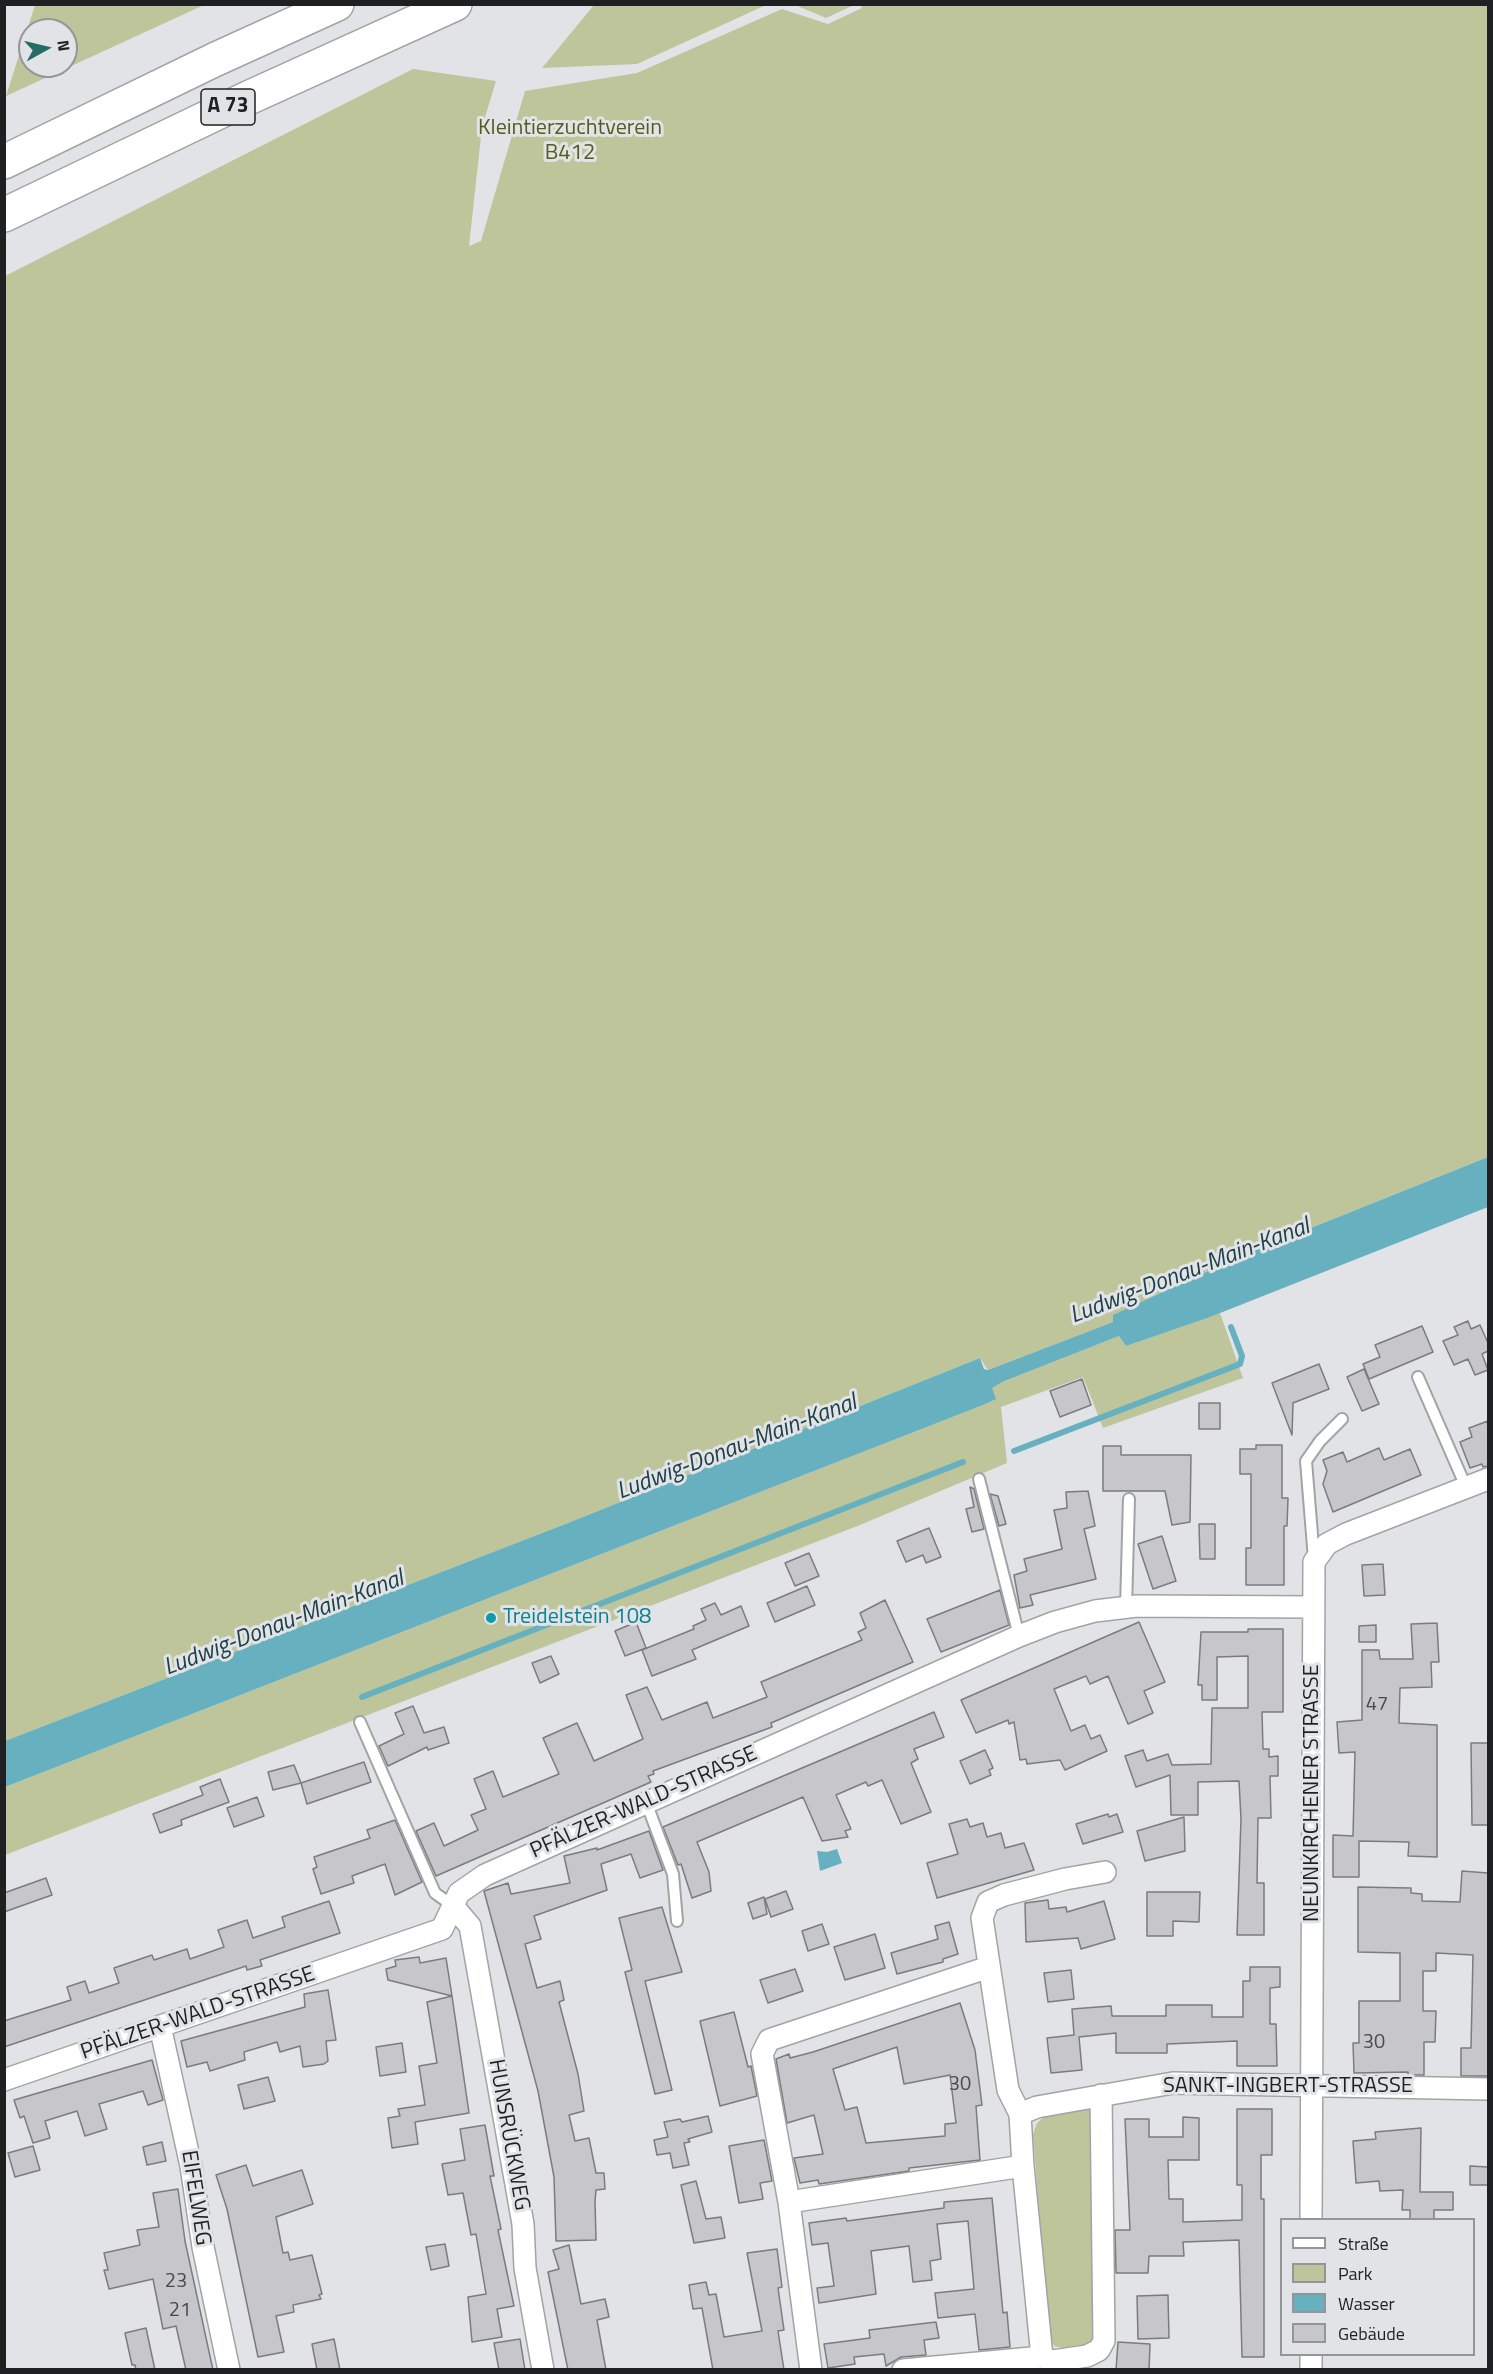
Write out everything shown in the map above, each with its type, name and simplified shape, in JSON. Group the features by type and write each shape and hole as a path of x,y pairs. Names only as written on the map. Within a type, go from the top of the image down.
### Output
{"highway":[{"name":"A 73","path":"4,162 214,60 337,4"},
{"name":"A 73","path":"4,216 246,99 455,4"}],"street":[{"path":"1314,1562 1327,1544 1346,1534 1488,1479"},
{"name":"NEUNKIRCHENER STRASSE","path":"1311,2218 1314,1562"},
{"name":"PFÄLZER-WALD-STRASSE","path":"4,2080 442,1929 459,1893 485,1875 1019,1636 1095,1611 1126,1608 1313,1607"},
{"path":"1042,2357 1020,2114 1008,2090 982,1918 988,1902 1065,1879 1106,1872"},
{"name":"HUNSRÜCKWEG","path":"453,1906 470,1926 523,2224 525,2268 543,2370"},
{"path":"811,2370 789,2202 762,2054 769,2040 989,1967"},
{"name":"EIFELWEG","path":"160,2026 191,2166 203,2247 229,2370"},
{"name":"SANKT-INGBERT-STRASSE","path":"1020,2114 1037,2107 1173,2083 1488,2089"},
{"path":"903,2370 1042,2357 1053,2361 1087,2356 1098,2350 1104,2341 1101,2095"},
{"path":"789,2202 1023,2166"}],"lane":[{"path":"1418,1377 1466,1487"},
{"path":"1314,1562 1306,1461 1320,1441 1342,1419"},
{"path":"979,1479 1019,1636"},
{"path":"1126,1608 1129,1499"},
{"path":"360,1722 435,1893 453,1906"},
{"path":"646,1802 673,1874 677,1921"}],"green space":[{"path":"35,4 204,5 78,63 78,18 31,18"},
{"name":"Kleintierzuchtverein B412","path":"861,4 1488,5 1488,1157 1241,1256 1114,1315 1113,1322 988,1370 980,1358 568,1523 5,1741 5,276 413,69 496,81 482,127 469,246 481,241 525,91 637,73 782,9 828,24 862,8"},
{"path":"594,5 766,5 637,64 542,68"},
{"path":"795,5 854,5 826,18"},
{"path":"18,58 18,78 45,78 6,96"},
{"path":"1220,1313 1243,1378 1103,1428 1083,1377 1001,1407 1007,1463 860,1525 5,1855 5,1787 983,1405 994,1385 1119,1336 1126,1346"},
{"path":"1088,2107 1091,2111 1095,2339 1088,2345 1063,2348 1054,2346 1049,2337 1033,2134 1037,2123 1047,2114"}],"water":[{"path":"1488,1157 1488,1207 1210,1317 1126,1346 1119,1336 1002,1382 992,1388 996,1399 983,1405 5,1787 5,1741 568,1523 980,1358 984,1369 988,1370 1113,1322 1113,1315 1241,1256"},
{"path":"837,1849 842,1863 820,1871 817,1851 827,1852"}],"building":[{"path":"1468,1321 1471,1329 1480,1325 1488,1343 1488,1351 1482,1354 1488,1370 1475,1375 1468,1359 1454,1365 1443,1341 1458,1335 1454,1327"},
{"path":"1422,1326 1433,1352 1369,1379 1363,1364 1380,1357 1375,1345"},
{"path":"1319,1364 1329,1389 1293,1403 1292,1435 1272,1383"},
{"path":"1364,1369 1379,1404 1362,1411 1347,1377"},
{"path":"1082,1379 1091,1405 1060,1417 1050,1391"},
{"path":"1199,1403 1220,1403 1220,1429 1199,1429"},
{"path":"1488,1421 1488,1466 1483,1467 1482,1464 1470,1468 1460,1442 1472,1437 1469,1428"},
{"path":"1256,1445 1282,1445 1282,1498 1288,1498 1287,1526 1284,1526 1284,1585 1246,1585 1246,1548 1251,1548 1251,1474 1240,1474 1240,1449 1256,1449"},
{"path":"1103,1446 1121,1446 1121,1455 1191,1455 1190,1522 1172,1525 1165,1491 1103,1491"},
{"path":"1379,1448 1384,1460 1410,1449 1421,1475 1333,1512 1323,1484 1327,1471 1323,1460 1343,1452 1347,1462"},
{"path":"970,1487 974,1489 984,1529 972,1532 966,1509 974,1507"},
{"path":"1088,1491 1095,1526 1084,1529 1096,1579 1030,1595 1033,1605 1020,1608 1014,1575 1027,1571 1024,1559 1062,1549 1054,1510 1067,1508 1066,1492"},
{"path":"990,1494 998,1496 1006,1524 999,1526"},
{"path":"1199,1524 1215,1524 1215,1559 1200,1559"},
{"path":"929,1528 941,1557 926,1563 923,1555 906,1562 897,1541"},
{"path":"1162,1536 1176,1581 1153,1589 1138,1544"},
{"path":"809,1553 819,1576 795,1586 785,1563"},
{"path":"1383,1564 1385,1595 1364,1596 1362,1565"},
{"path":"807,1586 815,1605 775,1622 767,1603"},
{"path":"1000,1590 1009,1625 941,1652 927,1619"},
{"path":"885,1600 913,1662 771,1723 772,1727 653,1771 654,1774 648,1776 651,1782 436,1876 416,1831 434,1823 444,1846 478,1830 471,1815 486,1809 474,1779 493,1771 503,1797 559,1774 543,1738 577,1723 594,1761 643,1739 626,1695 647,1687 662,1720 707,1702 713,1718 767,1697 761,1682 862,1640 858,1632 866,1628 860,1613"},
{"path":"715,1603 721,1615 741,1606 749,1626 692,1650 696,1659 652,1676 642,1650 694,1629 693,1626 706,1620 701,1609"},
{"path":"636,1622 646,1648 625,1656 615,1631"},
{"path":"1139,1622 1165,1682 1144,1691 1153,1713 1128,1724 1108,1676 1090,1684 1086,1676 1054,1689 1071,1731 1085,1725 1091,1739 1100,1735 1107,1751 1065,1770 1060,1760 1027,1764 1026,1759 1020,1760 1014,1722 1009,1724 1008,1720 976,1733 961,1700"},
{"path":"1437,1623 1439,1662 1431,1662 1432,1687 1400,1688 1399,1723 1437,1725 1437,1857 1408,1856 1409,1842 1359,1841 1359,1877 1333,1877 1333,1835 1353,1836 1355,1752 1339,1753 1337,1722 1362,1720 1362,1650 1379,1650 1380,1659 1413,1659 1411,1624"},
{"path":"1376,1625 1376,1642 1359,1642 1359,1626"},
{"path":"1248,1629 1283,1629 1283,1712 1262,1712 1263,1749 1269,1749 1269,1757 1278,1756 1278,1776 1270,1776 1271,1818 1258,1818 1257,1883 1264,1883 1264,1935 1237,1935 1241,1819 1239,1781 1198,1782 1198,1815 1171,1815 1170,1775 1136,1787 1125,1756 1143,1750 1147,1761 1168,1754 1172,1765 1211,1764 1212,1708 1248,1708 1248,1656 1217,1657 1217,1700 1202,1700 1202,1685 1198,1685 1201,1632 1248,1632"},
{"path":"551,1656 559,1674 540,1683 532,1663"},
{"path":"413,1706 424,1733 444,1727 449,1743 428,1750 427,1747 388,1766 379,1746 404,1734 395,1713"},
{"path":"934,1712 944,1737 914,1749 918,1759 911,1763 931,1812 901,1824 882,1780 868,1786 866,1782 836,1795 851,1829 845,1831 848,1837 822,1841 803,1797 697,1842 709,1872 711,1891 692,1898 681,1864 678,1865 663,1827"},
{"path":"1471,1743 1488,1743 1488,1825 1472,1825"},
{"path":"985,1750 993,1768 989,1770 991,1775 970,1784 960,1761"},
{"path":"364,1762 371,1782 307,1804 301,1783"},
{"path":"294,1765 301,1783 273,1790 268,1772"},
{"path":"220,1779 229,1802 181,1820 182,1825 160,1833 153,1814 203,1795 200,1787"},
{"path":"257,1797 264,1816 234,1827 227,1808"},
{"path":"1108,1814 1109,1817 1117,1814 1123,1832 1083,1844 1076,1824"},
{"path":"1184,1817 1185,1851 1145,1861 1137,1831"},
{"path":"967,1819 970,1827 983,1823 987,1837 1001,1833 1005,1848 1024,1843 1034,1870 937,1898 927,1863 958,1854 949,1824"},
{"path":"395,1820 422,1882 395,1895 385,1864 352,1876 354,1883 321,1894 313,1869 317,1867 314,1857 370,1838 367,1830"},
{"path":"649,1831 663,1870 640,1878 631,1854 601,1864 607,1890 534,1916 541,1939 525,1944 537,1988 560,1981 564,2000 559,2002 578,2074 584,2111 569,2115 575,2141 589,2138 596,2173 604,2173 605,2189 596,2190 596,2240 556,2241 554,2177 538,2091 484,1891 508,1883 511,1894 570,1883 564,1856 597,1848 597,1850"},
{"path":"1462,1871 1488,1873 1488,2076 1461,2076 1461,2048 1471,2048 1473,1955 1436,1953 1436,1971 1423,1971 1423,2011 1436,2011 1435,2042 1424,2042 1424,2075 1408,2075 1408,2072 1354,2073 1353,2043 1359,2043 1359,2001 1400,2001 1400,1953 1358,1952 1358,1887 1411,1888 1411,1893 1422,1894 1422,1901 1460,1902"},
{"path":"46,1878 52,1895 4,1912 4,1893"},
{"path":"786,1891 793,1909 771,1917 765,1899"},
{"path":"1147,1892 1200,1892 1199,1922 1173,1921 1173,1936 1147,1936"},
{"path":"764,1897 767,1914 753,1919 748,1903"},
{"path":"1048,1900 1049,1909 1066,1907 1067,1912 1104,1901 1115,1939 1081,1949 1078,1938 1026,1942 1025,1903"},
{"path":"329,1901 340,1933 260,1960 262,1966 247,1970 246,1966 4,2047 4,2021 71,2000 67,1987 85,1981 89,1993 119,1983 114,1968 152,1955 154,1960 187,1949 190,1959 224,1947 218,1930 247,1920 253,1938 285,1927 282,1917"},
{"path":"662,1907 682,1972 645,1981 672,2090 655,2094 625,1972 632,1970 619,1918"},
{"path":"949,1922 958,1954 943,1959 943,1962 897,1974 891,1953 938,1939 935,1926"},
{"path":"822,1924 829,1944 808,1951 802,1931"},
{"path":"875,1934 885,1968 845,1980 834,1947"},
{"path":"419,1957 420,1963 446,1958 452,1996 388,1980 386,1969 396,1966 395,1960"},
{"path":"1250,1967 1280,1967 1280,1987 1270,1988 1270,2024 1276,2024 1277,2066 1237,2066 1237,2041 1167,2044 1167,2053 1116,2053 1116,2033 1079,2037 1082,2070 1051,2073 1047,2038 1074,2035 1072,2009 1111,2006 1112,2016 1166,2016 1166,2005 1212,2005 1212,2017 1243,2017 1243,1981 1250,1981"},
{"path":"795,1969 803,1991 768,2003 760,1980"},
{"path":"1071,1970 1074,1999 1048,2002 1044,1973"},
{"path":"328,1990 336,2040 326,2041 328,2061 324,2064 303,2067 300,2046 280,2052 277,2042 244,2052 245,2060 210,2071 207,2062 187,2067 181,2041 305,2007 304,1994"},
{"path":"452,1996 469,2113 415,2122 418,2144 392,2148 388,2118 400,2116 398,2109 425,2105 419,2066 437,2063 427,2002"},
{"path":"960,2003 975,2050 982,2105 976,2106 980,2160 909,2168 909,2171 819,2184 818,2180 800,2183 794,2158 823,2154 814,2115 787,2123 776,2059 789,2054 790,2058","holes":["897,2047 904,2084 950,2075 956,2123 945,2124 945,2136 866,2143 857,2107 845,2110 833,2069"]},
{"path":"734,2012 748,2067 751,2066 757,2096 720,2106 700,2021"},
{"path":"402,2043 406,2072 380,2076 376,2047"},
{"path":"152,2060 163,2100 148,2105 143,2091 99,2104 107,2129 85,2136 77,2111 45,2121 50,2138 33,2143 24,2116 20,2118 14,2100"},
{"path":"268,2077 275,2101 244,2109 238,2085"},
{"path":"1237,2109 1272,2109 1272,2155 1261,2155 1261,2199 1264,2199 1264,2357 1242,2357 1239,2240 1183,2242 1184,2256 1149,2256 1148,2273 1116,2273 1115,2230 1130,2230 1125,2119 1149,2119 1149,2137 1183,2137 1183,2117 1199,2118 1199,2160 1168,2160 1169,2199 1183,2199 1183,2222 1242,2220 1242,2185 1237,2185"},
{"path":"708,2116 712,2132 688,2139 690,2142 684,2143 689,2165 673,2168 670,2153 657,2155 654,2140 668,2137 664,2122 680,2119 682,2122"},
{"path":"485,2125 494,2176 490,2176 501,2229 498,2230 514,2306 497,2309 502,2337 472,2342 468,2297 486,2294 476,2234 471,2235 463,2193 448,2195 442,2164 465,2160 460,2129"},
{"path":"1421,2128 1420,2192 1453,2192 1453,2210 1434,2210 1434,2218 1410,2218 1410,2210 1402,2210 1403,2190 1380,2191 1379,2181 1356,2183 1353,2141 1376,2139 1375,2132"},
{"path":"764,2140 772,2181 760,2183 763,2199 739,2203 729,2146"},
{"path":"162,2142 166,2161 147,2165 143,2147"},
{"path":"33,2146 40,2170 15,2177 8,2153"},
{"path":"246,2165 253,2186 302,2170 313,2204 276,2217 283,2253 288,2252 290,2260 312,2255 322,2294 319,2295 321,2299 293,2305 294,2312 276,2316 284,2352 258,2357 227,2209 216,2175"},
{"path":"1470,2166 1488,2167 1488,2185 1470,2185"},
{"path":"696,2181 706,2219 721,2217 725,2238 694,2243 681,2185"},
{"path":"178,2189 185,2241 213,2370 186,2370 176,2326 163,2329 153,2279 109,2289 104,2270 108,2270 104,2253 140,2245 137,2230 159,2227 153,2193"},
{"path":"992,2198 1003,2313 1007,2312 1010,2347 979,2350 975,2314 938,2318 935,2293 974,2289 968,2221 937,2224 941,2259 930,2261 932,2280 913,2282 909,2246 871,2251 876,2294 819,2303 817,2288 834,2286 828,2243 812,2245 809,2223 846,2218 847,2221 944,2208 944,2202"},
{"path":"445,2244 449,2266 431,2270 426,2247"},
{"path":"569,2245 581,2304 605,2299 609,2317 597,2320 606,2370 568,2370 548,2272 559,2269 553,2250"},
{"path":"777,2249 782,2287 778,2288 784,2330 778,2331 784,2370 713,2370 702,2308 693,2309 689,2285 706,2282 709,2295 716,2294 724,2337 762,2331 747,2253"},
{"path":"1168,2295 1169,2338 1138,2339 1137,2296"},
{"path":"936,2322 939,2338 924,2340 926,2355 901,2357 886,2366 884,2354 854,2357 855,2364 828,2368 824,2344 870,2338 869,2330"},
{"path":"146,2328 155,2370 136,2370 135,2365 132,2365 125,2333"},
{"path":"334,2339 340,2370 317,2370 312,2344"},
{"path":"520,2339 525,2370 499,2370 494,2343"},
{"path":"1118,2342 1150,2344 1149,2370 1116,2370"}],"waterway":[{"path":"1014,1451 1240,1364 1242,1356 1231,1327"},
{"path":"362,1697 963,1462"}],"place":[{"name":"Treidelstein 108","path":"491,1618"}],"water label":[{"name":"Ludwig-Donau-Main-Kanal","path":"1190,1272"},
{"name":"Ludwig-Donau-Main-Kanal","path":"737,1448"},
{"name":"Ludwig-Donau-Main-Kanal","path":"284,1624"}]}
